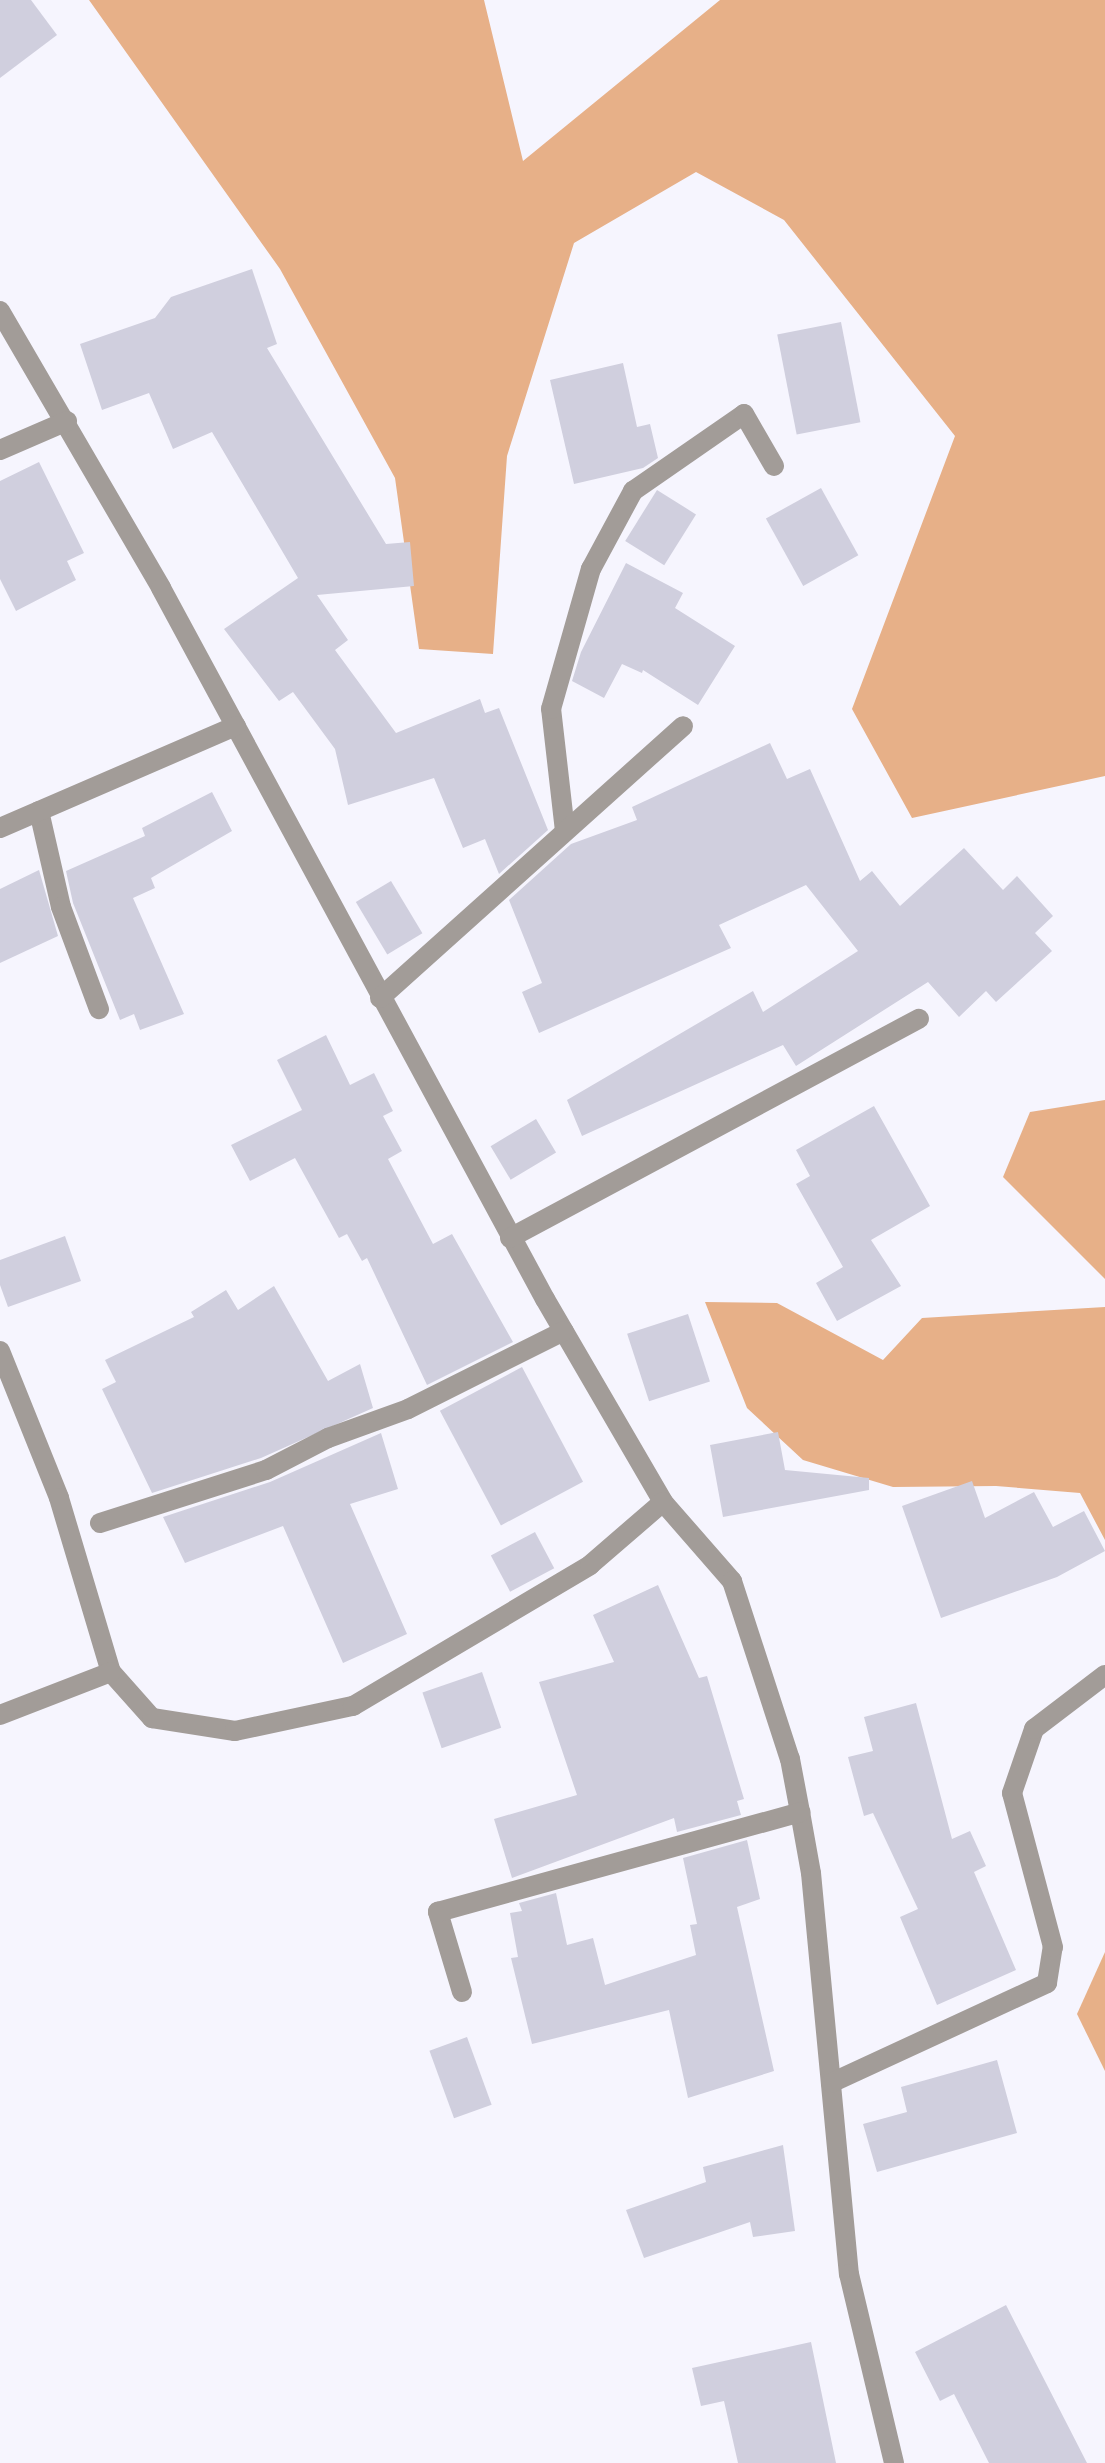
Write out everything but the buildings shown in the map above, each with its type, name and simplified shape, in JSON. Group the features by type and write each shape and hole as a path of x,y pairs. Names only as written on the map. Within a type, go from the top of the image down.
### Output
{"street":[{"path":"0,311 67,421 236,726 510,1238 663,1502 732,1581 790,1759 800,1812 849,2274 894,2463"},
{"path":"565,831 551,709 591,569 633,491 744,414 774,466"},
{"path":"0,450 67,421"},
{"path":"0,828 236,726"},
{"path":"380,998 683,726"},
{"path":"39,811 61,907 99,1009"},
{"path":"510,1238 919,1019"},
{"path":"100,1523 266,1470 328,1438 408,1409 564,1331"},
{"path":"0,1351 59,1498 111,1672 152,1718 235,1731 353,1706 590,1565 663,1502"},
{"path":"0,1715 111,1672"},
{"path":"831,2083 1047,1983 1053,1947 1012,1793 1034,1729 1105,1675"},
{"path":"462,1992 438,1912 800,1812"}],"shaded area":[{"path":"89,0 484,0 523,161 720,0 1105,0 1105,776 912,818 852,709 955,436 784,220 696,172 574,243 507,456 493,654 419,649 395,478 280,269"},
{"path":"1105,1100 1105,1279 1003,1177 1030,1112"},
{"path":"705,1302 777,1303 883,1360 922,1318 1105,1307 1105,1540 1080,1493 996,1486 893,1487 803,1460 747,1408"},
{"path":"1105,1952 1105,2071 1077,2014"}]}
